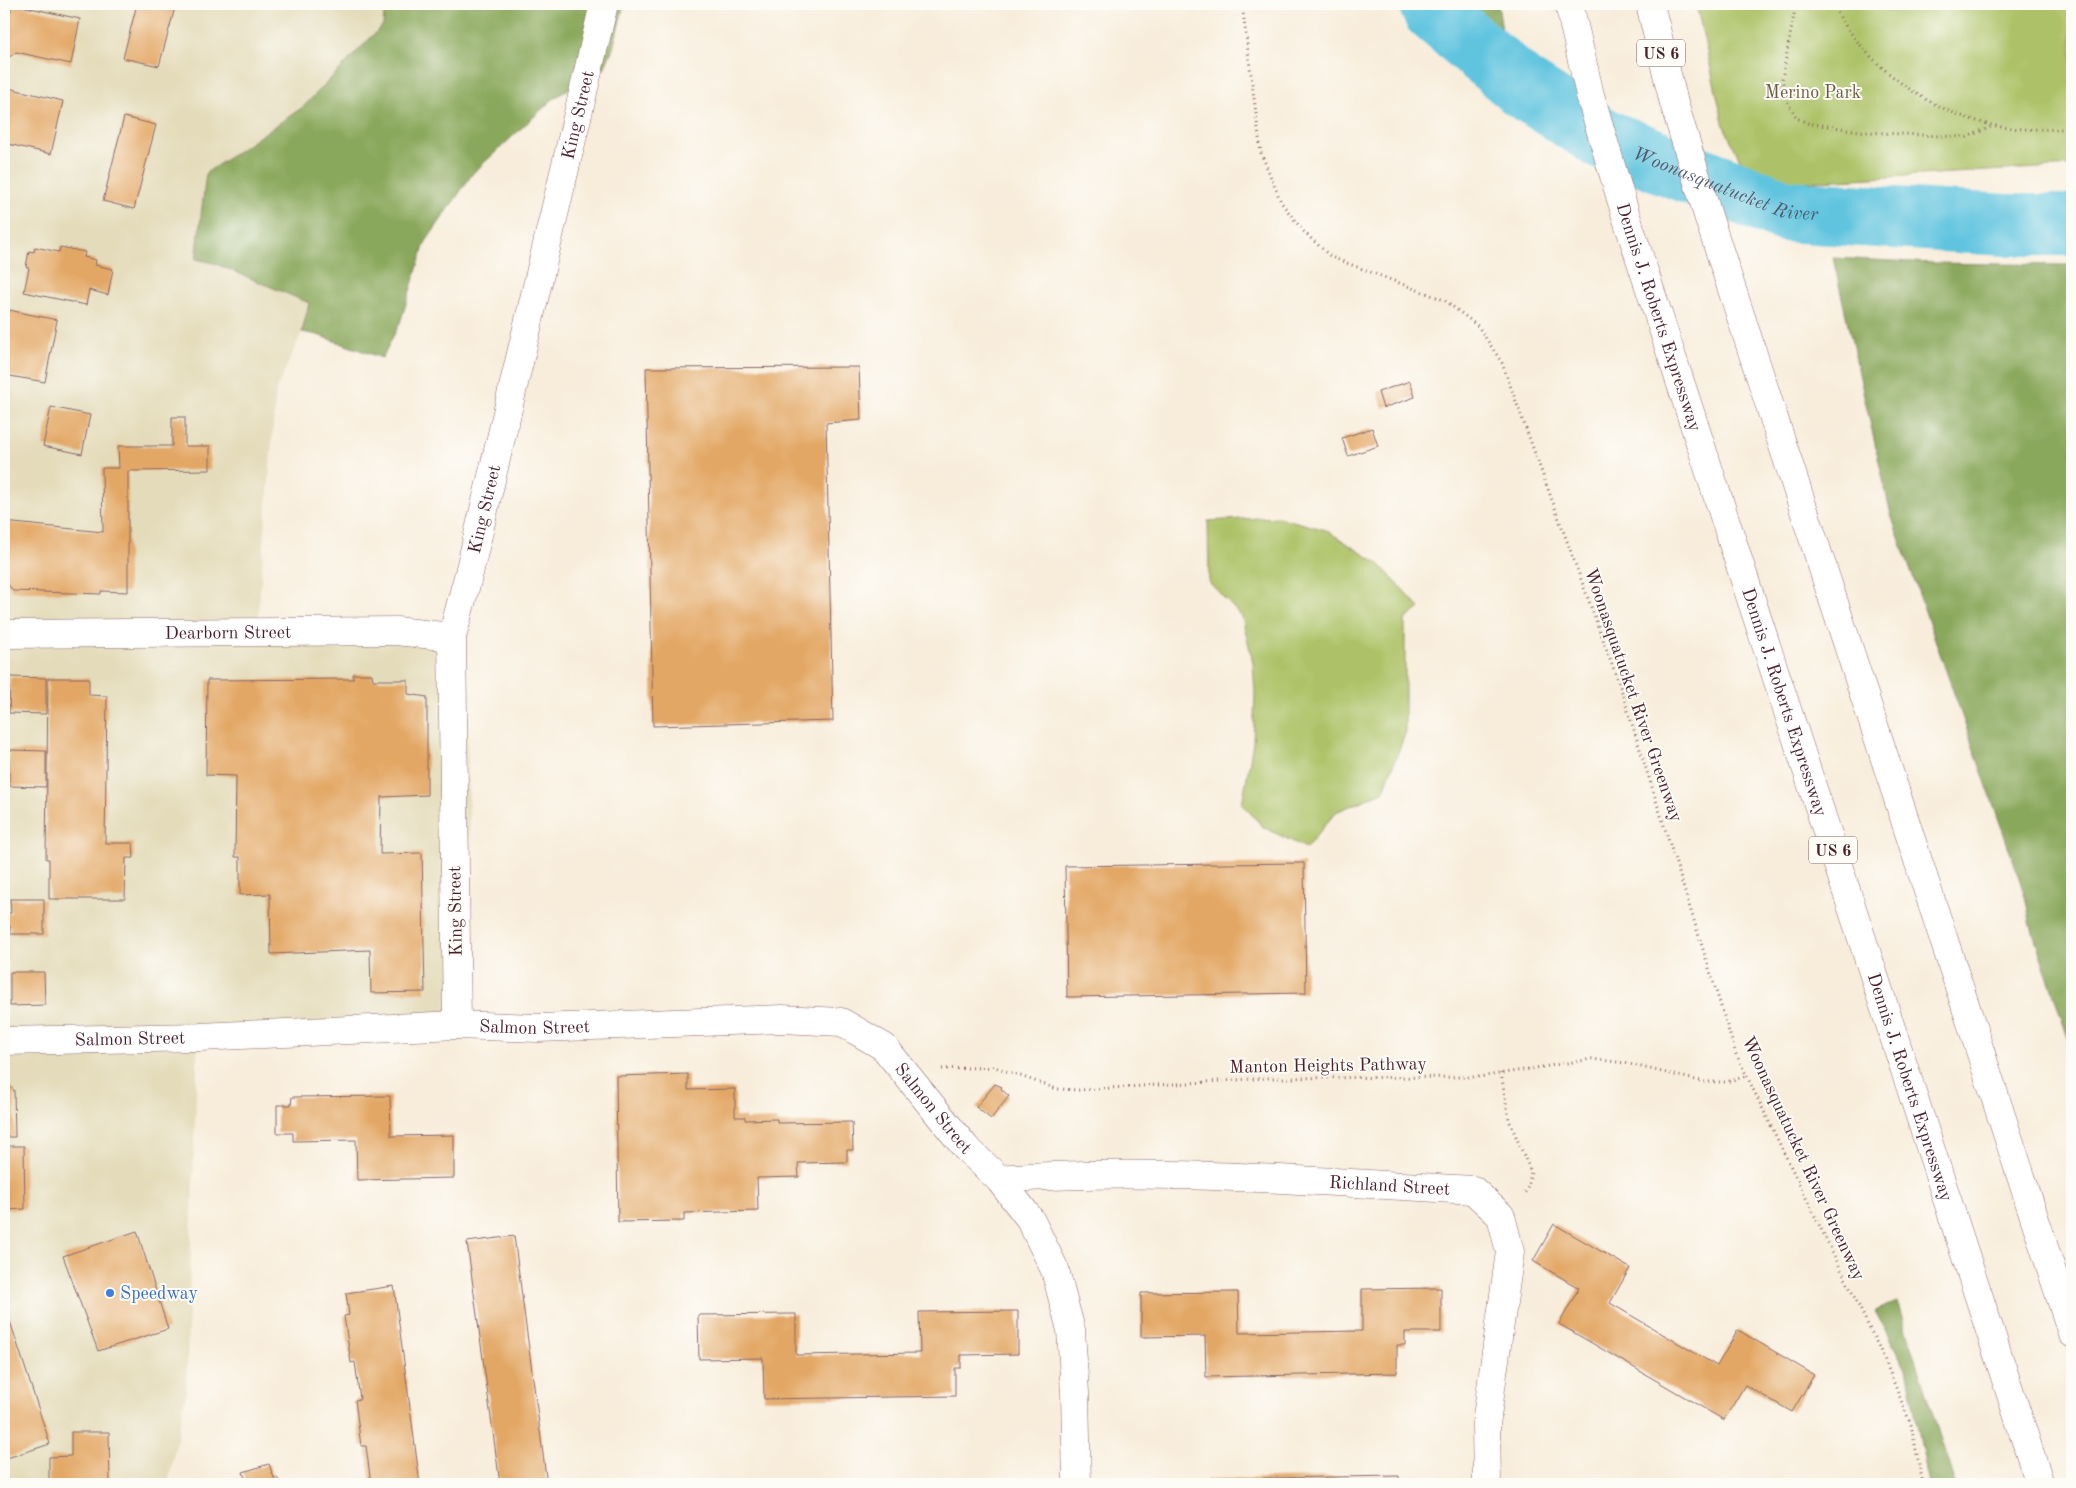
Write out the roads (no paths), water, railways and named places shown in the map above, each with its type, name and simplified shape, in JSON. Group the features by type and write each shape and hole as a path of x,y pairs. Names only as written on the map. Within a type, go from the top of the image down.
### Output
{"main road":[{"name":"King Street","path":"457,1025 452,637 474,554 604,4"},
{"name":"Dennis J. Roberts Expressway","path":"1569,4 1583,69 1626,216 2040,1484"},
{"name":"US 6","path":"1650,4 1674,103 1720,252 2072,1333"},
{"name":"Dearborn Street","path":"4,634 396,631 452,637"},
{"name":"Salmon Street","path":"4,1041 200,1037 457,1025 538,1028 782,1019 841,1022 884,1047 966,1148 999,1179 1030,1219 1055,1270 1071,1330 1075,1393 1076,1484"},
{"name":"Richland Street","path":"999,1179 1064,1174 1208,1177 1473,1190 1501,1216 1510,1252 1486,1424 1487,1484"}],"waterway":[{"name":"Woonasquatucket River","path":"1430,4 1433,11 1522,87 1605,140 1785,211 2005,225 2072,225"}],"place":[{"name":"Speedway","path":"110,1293"}],"park label":[{"name":"Merino Park","path":"1813,92"}]}
